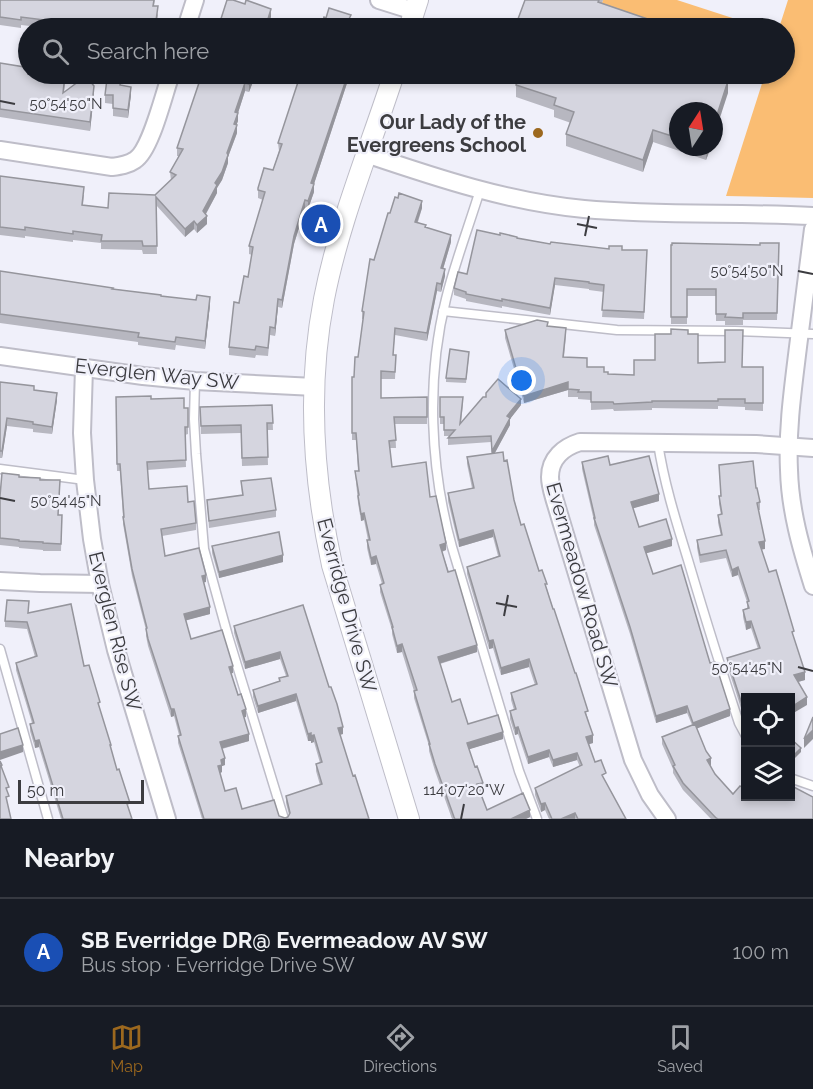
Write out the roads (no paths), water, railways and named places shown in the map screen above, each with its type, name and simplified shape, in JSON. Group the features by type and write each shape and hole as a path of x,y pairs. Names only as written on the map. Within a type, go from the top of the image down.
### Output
{"street":[{"path":"189,18 195,0"},
{"path":"379,0 413,13"},
{"path":"0,150 112,166 128,164 137,159 147,146 168,84"},
{"name":"Everridge Drive SW","path":"390,84 334,255 324,299 318,344 314,424 325,535 409,819"},
{"path":"366,154 480,190 547,204 599,210 813,216"},
{"path":"812,579 800,542 792,505 788,445 791,403 806,334 813,229"},
{"name":"Everglen Way SW","path":"0,356 195,381 315,387"},
{"name":"Everglen Rise SW","path":"84,368 82,433 92,539 100,584 116,650 168,819"},
{"name":"Evermeadow Road SW","path":"667,819 650,795 633,760 561,524 550,477 555,458 571,445 580,442 788,445 813,448"},
{"path":"0,581 100,584"}],"lane":[{"path":"480,190 445,301 435,369 433,410 435,449 443,516 519,771 537,819"},
{"path":"444,312 617,330 806,334"},
{"path":"195,381 194,419 204,549 284,819"},
{"path":"658,443 669,497 705,620 741,727"},
{"path":"0,469 86,480"},
{"path":"0,650 48,819"},
{"path":"0,690 11,690"},
{"path":"795,780 813,786"}],"place":[{"name":"Our Lady of the Evergreens School","path":"538,133"},
{"name":"SB Everridge DR@ Evermeadow AV SW","path":"321,224"}]}
